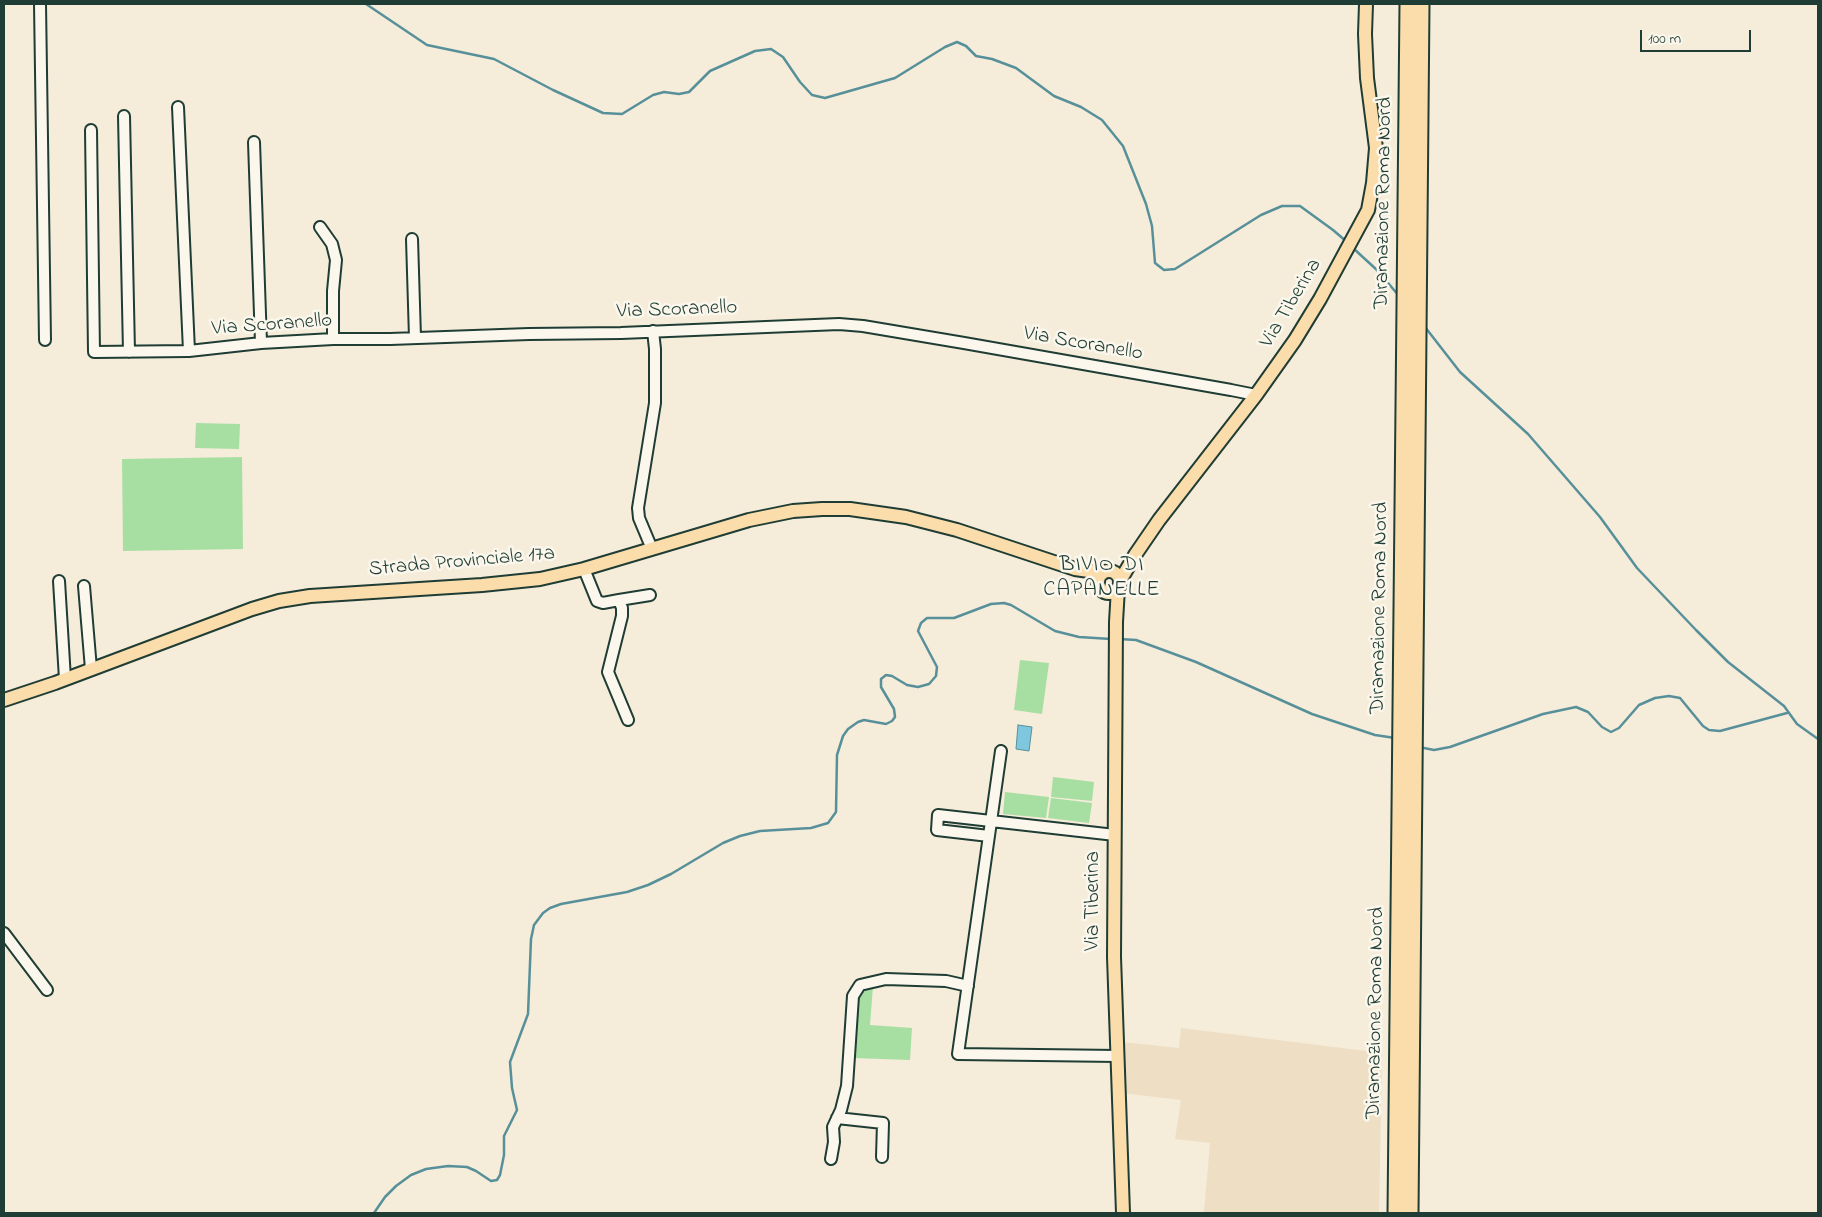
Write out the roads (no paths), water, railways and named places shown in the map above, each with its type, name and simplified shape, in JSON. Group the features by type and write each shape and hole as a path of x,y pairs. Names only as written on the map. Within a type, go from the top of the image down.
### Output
{"highway":[{"name":"Diramazione Roma Nord","path":"1408,4 1405,322 1410,1213"},
{"name":"Diramazione Roma Nord","path":"1408,729 1419,308 1421,4"},
{"name":"Diramazione Roma Nord","path":"1396,1213 1408,753"}],"main road":[{"name":"Via Tiberina","path":"1123,1213 1114,957 1116,620 1119,584 1135,555 1159,520 1278,365 1320,299 1340,255 1354,230 1368,165 1370,130 1365,34 1366,4"},
{"name":"Strada Provinciale 17a","path":"4,700 252,609 288,599 521,581 550,577 584,569 772,514 812,509 850,509 886,513 929,522 1104,580 1117,574 1119,584"},
{"path":"1104,580 1135,555"},
{"path":"1104,580 1113,592 1119,584"},
{"path":"1104,580 1116,620"}],"street":[{"path":"40,4 46,340"},
{"path":"178,107 189,351"},
{"path":"124,116 130,352"},
{"name":"Via Scoranello","path":"91,130 94,352 189,351 261,342 333,339 653,331 826,324 854,325 1256,395"},
{"path":"254,142 261,342"},
{"path":"320,227 332,244 336,260 333,290 333,339"},
{"path":"412,238 415,338"},
{"path":"652,549 639,518 638,508 655,398 653,331"},
{"path":"584,569 597,601 603,603 650,594"},
{"path":"59,581 65,679"},
{"path":"84,586 91,669"},
{"path":"619,600 622,613 608,672 628,720"},
{"path":"1001,751 958,1054 1118,1056"},
{"path":"989,836 937,830 938,814 1115,835"},
{"path":"4,933 47,990"},
{"path":"831,1159 834,1142 833,1127 847,1086 853,996 860,985 886,979 946,982 968,986"},
{"path":"837,1118 883,1123 882,1157"}],"water":[{"path":"1018,725 1032,727 1029,751 1016,749"}],"waterway":[{"path":"366,4 427,45 494,59 553,90 603,113 622,114 653,95 664,92 679,94 689,92 710,71 755,51 771,49 783,57 800,82 812,95 825,98 895,78 945,47 957,42 966,46 976,56 992,59 1016,68 1054,96 1081,107 1102,120 1123,146 1146,204 1152,226 1155,263 1164,270 1175,269 1261,215 1282,206 1300,206 1347,242"},
{"path":"1353,248 1378,271 1399,296"},
{"path":"1425,327 1460,372 1528,434 1600,517 1637,568 1696,630 1728,662 1784,706 1797,724 1818,739"},
{"path":"374,1213 385,1197 396,1186 411,1175 426,1169 448,1166 467,1167 491,1181 497,1180 500,1175 504,1155 504,1136 517,1110 512,1088 510,1062 528,1014 531,939 534,925 543,913 561,904 627,892 648,885 671,874 723,843 740,836 760,831 811,828 828,823 836,812 837,755 843,736 848,729 858,722 864,720 886,724 895,717 894,709 881,687 881,679 886,675 892,676 907,685 918,687 929,684 936,676 937,667 918,631 921,623 927,618 954,618 991,604 1004,603 1011,605 1055,631 1079,637 1111,639"},
{"path":"1119,639 1136,640 1196,662 1312,714 1375,735 1395,738"},
{"path":"1419,747 1434,750 1450,747 1543,714 1576,707 1588,712 1602,727 1611,732 1619,728 1639,705 1655,698 1669,696 1680,698 1703,726 1709,730 1720,731 1787,713"}],"district":[{"name":"BIVIO DI CAPANELLE","path":"1102,578"}]}
